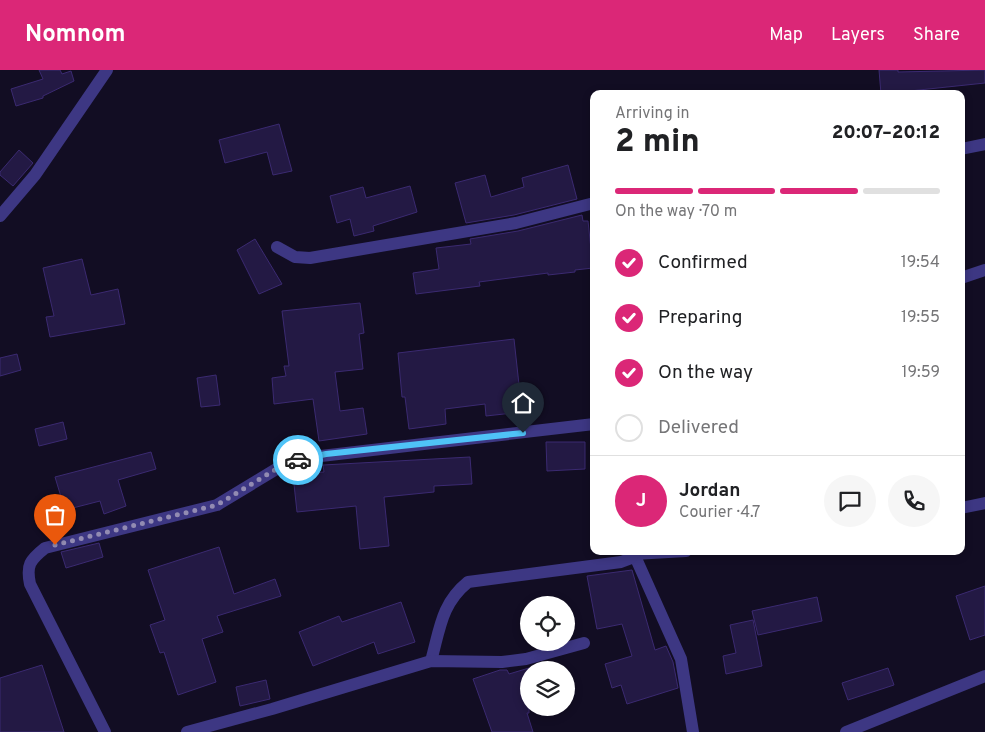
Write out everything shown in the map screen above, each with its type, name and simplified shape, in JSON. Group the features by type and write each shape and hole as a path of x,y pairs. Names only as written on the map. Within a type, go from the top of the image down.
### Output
{"street":[{"path":"0,216 35,175 107,70"},
{"path":"965,148 985,144"},
{"path":"277,247 295,257 310,258 480,230 590,204"},
{"path":"965,277 985,270"},
{"path":"105,732 30,584 27,570 33,558 45,548 217,505 283,465 304,458 590,424"},
{"path":"965,507 985,503"},
{"path":"431,661 447,605 455,593 468,582 487,578 576,570 612,564 629,559 633,555"},
{"path":"636,555 681,659 693,732"},
{"path":"187,732 281,707 431,661 502,662 526,659 584,643"},
{"path":"846,732 985,676"}],"building":[{"path":"39,70 60,70 62,74 71,71 74,81 43,96 43,98 16,106 11,89 43,79"},
{"path":"879,70 898,70 898,72 985,70 985,83 919,90 881,90"},
{"path":"279,124 292,171 273,175 267,152 225,163 219,140"},
{"path":"19,150 33,163 13,186 0,175 0,172"},
{"path":"568,165 577,199 514,215 466,223 455,183 485,175 491,197 524,187 522,178"},
{"path":"410,186 417,212 373,226 374,231 354,236 350,219 337,223 330,196 363,187 366,198"},
{"path":"582,215 583,221 588,221 590,268 575,270 575,272 548,275 548,273 479,282 480,286 416,294 413,273 439,269 436,248 471,244 470,239 518,231"},
{"path":"255,239 282,284 259,294 237,250"},
{"path":"82,259 91,295 118,289 125,324 50,337 46,317 54,316 43,268"},
{"path":"360,303 364,333 359,334 363,369 335,372 340,411 363,408 367,434 319,441 313,399 274,404 272,378 286,376 284,366 289,366 282,311"},
{"path":"514,339 522,412 486,416 485,404 445,409 446,424 409,429 405,397 402,397 398,353"},
{"path":"17,354 21,370 0,376 0,358"},
{"path":"216,375 220,405 201,407 197,378"},
{"path":"63,422 67,439 39,446 35,429"},
{"path":"546,442 585,442 585,469 547,471"},
{"path":"151,452 156,469 118,480 126,506 104,514 100,501 65,510 55,477"},
{"path":"470,457 472,484 434,486 434,492 384,497 389,546 360,549 356,506 297,512 293,475 324,472 323,465"},
{"path":"99,543 103,557 66,568 61,552"},
{"path":"219,547 234,594 275,579 281,596 217,616 223,632 202,639 216,682 178,695 164,652 160,653 150,625 165,620 148,570"},
{"path":"632,570 655,650 666,646 673,662 678,688 627,704 621,685 612,688 605,664 632,656 622,624 597,629 587,576"},
{"path":"985,586 985,635 970,640 956,596"},
{"path":"817,597 822,621 758,635 752,611"},
{"path":"401,602 415,642 378,654 374,642 313,666 299,632 339,616 342,622"},
{"path":"753,620 762,666 726,674 723,656 736,653 730,625"},
{"path":"42,665 64,732 0,732 0,678"},
{"path":"888,668 894,685 848,700 842,683"},
{"path":"500,670 507,670 509,674 520,671 520,716 528,716 533,732 492,732 473,679"},
{"path":"266,680 270,699 240,706 236,687"}],"way so far":[{"path":"55,545 217,505 283,465 298,460"}],"route":[{"path":"298,460 326,454 523,433"}]}
